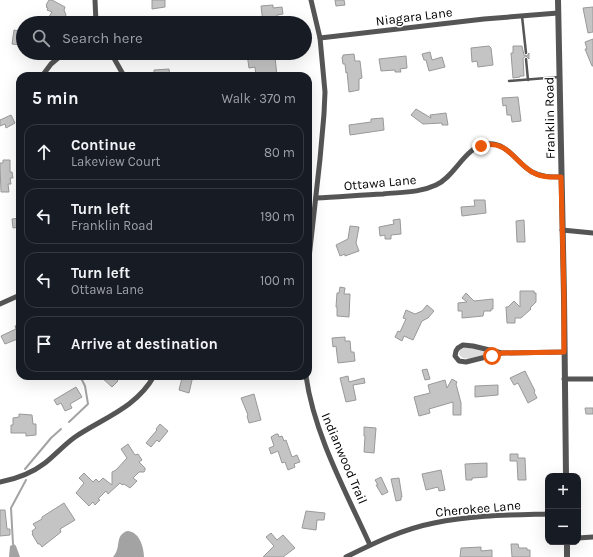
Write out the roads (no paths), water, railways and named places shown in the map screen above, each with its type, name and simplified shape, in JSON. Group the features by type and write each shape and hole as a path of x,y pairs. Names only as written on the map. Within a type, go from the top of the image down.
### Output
{"street":[{"path":"95,0 96,16"},
{"path":"311,0 320,38 324,80 324,114 312,232"},
{"name":"Franklin Road","path":"558,0 566,473"},
{"name":"Niagara Lane","path":"320,38 558,13"},
{"path":"45,72 56,60"},
{"path":"115,60 122,72"},
{"name":"Ottawa Lane","path":"316,198 423,190 444,181 471,152 486,144 502,146 525,168 539,176 561,177"},
{"path":"562,230 593,233"},
{"path":"0,304 16,297"},
{"path":"502,353 468,345 460,346 455,353 457,359 461,362 466,362 502,353 564,352"},
{"path":"564,379 593,379"},
{"path":"0,482 23,476 33,471 46,462 72,439 124,408 142,392 151,380"},
{"name":"Indianwood Trail","path":"307,380 313,409 322,437 370,545"},
{"name":"Cherokee Lane","path":"346,557 370,545 400,533 439,522 489,516 545,514"},
{"path":"581,538 593,537"},
{"path":"567,545 567,557"}],"lane":[{"path":"522,16 526,53"},
{"path":"526,59 528,80"},
{"path":"509,81 560,77"}],"waterway":[{"path":"69,422 88,404 85,386 82,380"},
{"path":"25,469 51,438 61,429"},
{"path":"13,544 11,508 26,480"}]}
